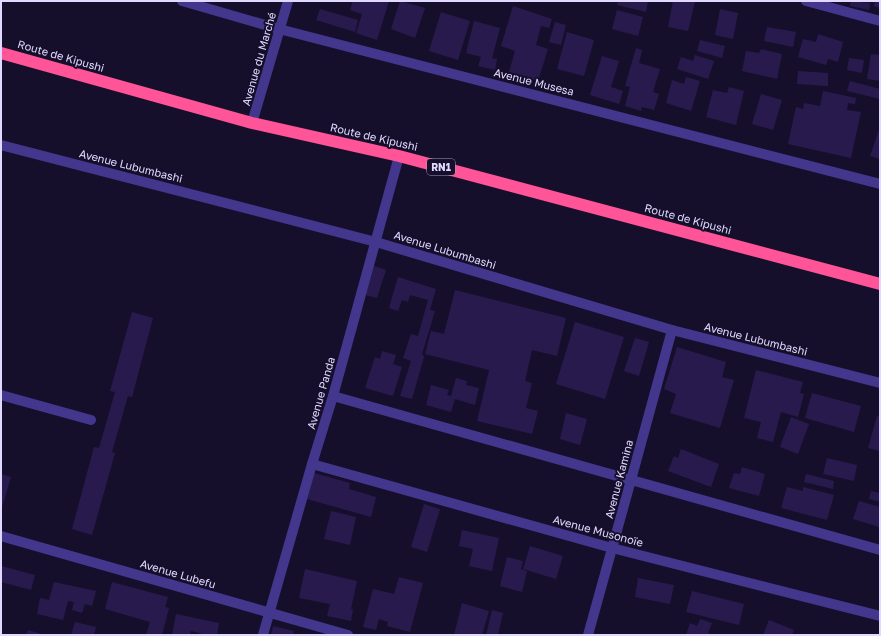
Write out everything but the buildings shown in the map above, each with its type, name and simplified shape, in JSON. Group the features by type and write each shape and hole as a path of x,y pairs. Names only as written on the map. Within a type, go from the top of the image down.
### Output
{"highway":[{"name":"Route de Kipushi","path":"1,53 252,123 399,156 880,284"}],"street":[{"name":"Avenue Musesa","path":"182,1 280,29 880,184"},
{"name":"Avenue du Marché","path":"252,123 288,1"},
{"path":"806,1 819,3 880,21"},
{"name":"Avenue Lubumbashi","path":"1,145 376,242 672,330 880,383"},
{"name":"Avenue Panda","path":"263,635 333,396 399,156"},
{"name":"Avenue Kamina","path":"588,635 632,480 672,330"},
{"path":"1,395 90,420"},
{"path":"333,396 880,550"},
{"name":"Avenue Musonoïe","path":"312,464 612,548 880,616"},
{"name":"Avenue Lubefu","path":"1,536 348,635"}]}
